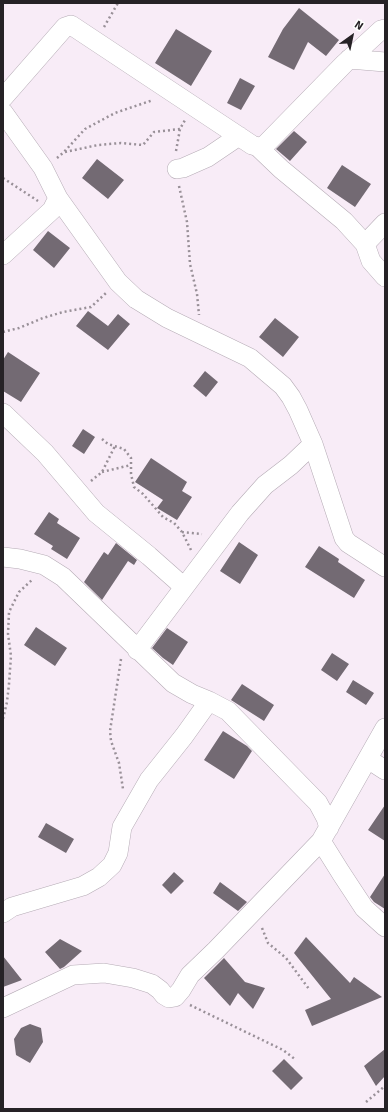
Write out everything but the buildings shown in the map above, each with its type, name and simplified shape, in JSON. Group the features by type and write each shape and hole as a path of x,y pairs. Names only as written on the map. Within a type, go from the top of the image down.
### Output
{"street":[{"path":"3,98 65,27 71,25 252,145 258,147 344,221 365,244 371,261 385,277"},
{"path":"258,147 262,148 349,59 385,28"},
{"path":"349,59 385,62"},
{"path":"3,112 43,168 55,204 118,282 136,299 167,318 201,333 250,358 283,386 291,396 312,444 344,538 348,543 385,567"},
{"path":"177,169 208,158 239,136"},
{"path":"3,255 55,204"},
{"path":"365,244 385,224"},
{"path":"3,413 45,453 96,513 149,556 184,587"},
{"path":"132,644 184,587 240,513 266,485 291,465 312,444"},
{"path":"3,556 45,566 63,577 173,682 192,694 210,701 228,711 318,803 326,818 325,834 341,874 364,908 385,928"},
{"path":"3,913 12,907 83,886 99,877 112,865 118,853 122,827 145,786 210,701"},
{"path":"3,1008 73,975 104,973 133,978 152,984 169,998 175,997 190,975 251,914 325,834 385,728"},
{"path":"368,759 385,770"}],"path":[{"path":"96,41 118,3"},
{"path":"43,168 64,152 85,130 109,116 139,104 174,93"},
{"path":"192,105 180,128 176,154 179,187 186,222 190,264 197,294 201,333"},
{"path":"64,152 98,145 121,143 143,145 154,132 180,128"},
{"path":"3,178 55,204"},
{"path":"3,332 19,328 63,312 91,307 118,282"},
{"path":"102,439 108,444 124,449 131,458 131,474 134,488 143,494 182,532"},
{"path":"76,490 86,485 102,472 115,446"},
{"path":"102,472 131,465"},
{"path":"3,719 9,684 9,612 19,592 45,566"},
{"path":"123,792 119,763 111,741 110,731 121,661 132,644"},
{"path":"251,914 261,925 268,943 286,958 309,989"},
{"path":"175,997 206,1014 283,1050 296,1060"},
{"path":"366,1102 385,1086"}]}
